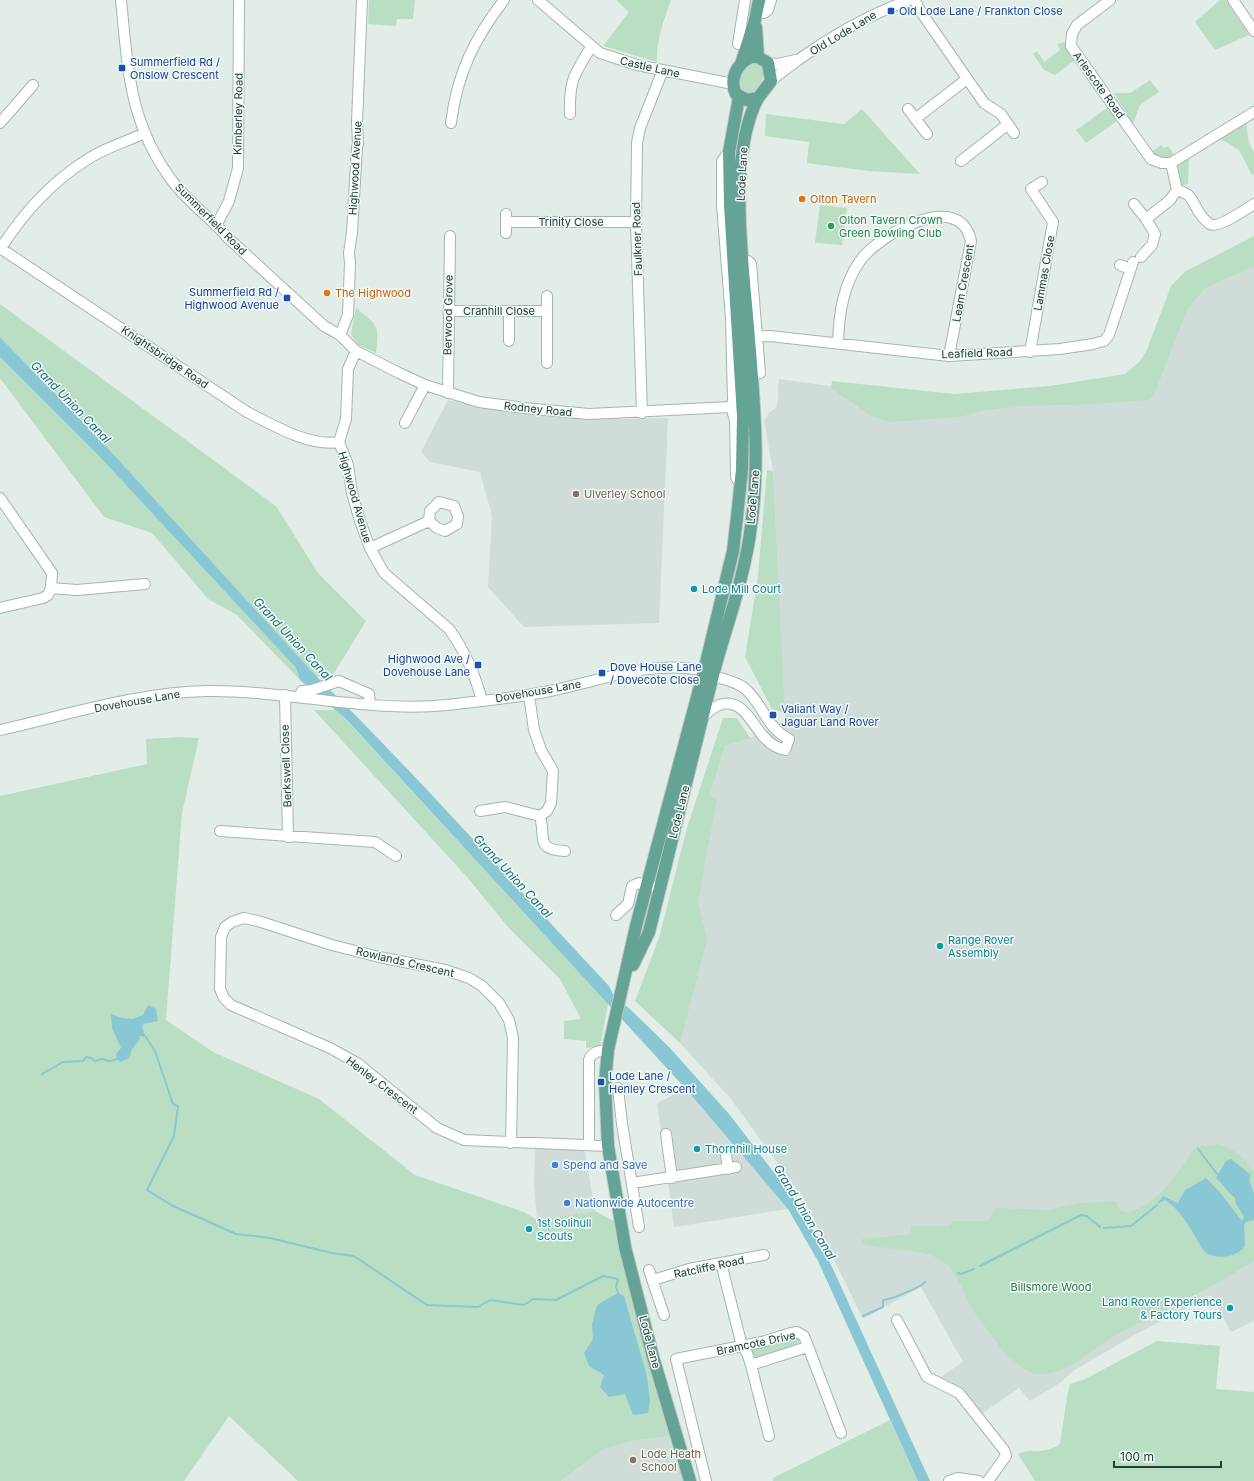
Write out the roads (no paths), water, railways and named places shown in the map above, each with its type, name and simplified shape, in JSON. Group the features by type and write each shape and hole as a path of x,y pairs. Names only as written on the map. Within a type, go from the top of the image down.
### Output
{"main road":[{"path":"756,17 763,60 771,81 758,98 747,100 739,97 733,84 734,76 742,61 756,17 759,0"},
{"path":"742,61 751,57 763,60"},
{"name":"Lode Lane","path":"625,980 650,932 704,716 709,673 733,551 740,484 749,337 730,205 729,152 739,97"},
{"name":"Lode Lane","path":"690,1481 636,1290 617,1200 608,1146 605,1082 608,1050 636,926 709,673 746,557 752,526 756,470 754,401 740,206 741,155 750,114 758,98"}],"street":[{"name":"Summerfield Road","path":"121,0 126,62 134,107 157,160 174,182 206,218 217,224 228,238 324,326 340,335 356,351"},
{"name":"Kimberley Road","path":"217,224 229,201 238,168 239,0"},
{"name":"Highwood Avenue","path":"340,335 348,315 349,253 352,232 356,147 358,144 357,122 362,0"},
{"path":"451,123 456,95 468,57 479,34 504,0"},
{"name":"Castle Lane","path":"538,0 591,47 616,59 733,84"},
{"path":"738,44 745,0"},
{"path":"756,17 768,10 771,0"},
{"name":"Old Lode Lane","path":"771,81 821,44 863,19 909,0"},
{"path":"915,0 984,102 1000,114 1014,133"},
{"name":"Arlescote Road","path":"1110,0 1077,25 1072,34 1072,46 1151,159 1162,163 1171,163"},
{"path":"1234,0 1254,31"},
{"path":"570,114 569,90 572,81 591,47"},
{"name":"Old Lode Lane","path":"763,60 777,64 800,59"},
{"name":"Faulkner Road","path":"642,413 636,222 637,143 640,128 663,70"},
{"path":"915,119 967,79"},
{"path":"0,123 33,86"},
{"path":"908,109 926,134"},
{"path":"1146,219 1170,200 1177,190 1171,163 1254,112"},
{"path":"961,160 981,151 1007,125"},
{"path":"0,248 33,203 69,172 88,158 139,136"},
{"name":"Lode Lane","path":"729,152 722,161 722,205 734,401 731,407 736,420 736,478 740,484"},
{"name":"Lammas Close","path":"1030,352 1053,222 1031,189 1042,182"},
{"path":"1177,190 1189,194 1204,218 1214,226 1232,218 1254,204"},
{"path":"1120,265 1134,262 1152,245 1155,234 1146,219 1134,204"},
{"name":"Leam Crescent","path":"838,342 839,320 843,299 850,276 860,260 878,243 896,230 932,217 946,217 960,222 969,232 971,241 949,356"},
{"name":"Trinity Close","path":"506,223 636,222"},
{"name":"Berwood Grove","path":"448,393 450,236"},
{"name":"Knightsbridge Road","path":"0,248 247,412 282,430 306,438 324,443 339,442"},
{"name":"Leafield Road","path":"749,337 770,336 838,342 949,356 1030,352 1087,345 1104,341 1109,335 1134,262"},
{"path":"547,296 547,311"},
{"name":"Cranhill Close","path":"448,311 547,311 547,362"},
{"path":"509,311 509,341"},
{"path":"749,337 760,373"},
{"name":"Highwood Avenue","path":"356,351 348,369 346,419 339,442 347,460 352,493 360,521 370,548 384,573 450,629 471,665 482,701"},
{"name":"Rodney Road","path":"356,351 425,385 479,402 589,414 642,413 731,407"},
{"path":"405,423 425,385"},
{"path":"0,498 52,573 52,588 48,595 43,598 0,608"},
{"path":"370,548 429,521"},
{"path":"52,588 77,590 145,584"},
{"name":"Dovehouse Lane","path":"0,730 136,699 176,693 207,691 285,695 370,705 417,707 529,695 661,668 688,667 729,680 744,688 768,722 781,735 789,739 785,750 774,746 765,739 742,708 731,704 719,705 704,716"},
{"path":"300,696 302,691 312,690 336,681 369,694 370,705"},
{"name":"Berkswell Close","path":"285,695 288,837"},
{"path":"480,811 491,814 505,807 540,816 547,811 551,803 553,771 541,750 534,730 529,695"},
{"path":"540,816 543,826 543,841 545,846 561,854"},
{"path":"220,830 288,837 375,842 396,856"},
{"path":"616,915 628,904 632,886 639,882 660,888"},
{"name":"Rowlands Crescent","path":"221,937 225,927 232,922 244,918 251,919 345,948 445,970 469,978 482,986 500,1003 508,1020 513,1038 511,1142"},
{"name":"Henley Crescent","path":"221,937 220,989 224,998 231,1005 330,1048 357,1063 437,1128 464,1140 589,1144 608,1146"},
{"path":"589,1144 588,1060 595,1052 608,1050"},
{"path":"618,1088 629,1169 639,1227"},
{"path":"666,1134 672,1178"},
{"path":"632,1183 732,1168 726,1155"},
{"path":"613,1172 629,1169"},
{"path":"617,1200 634,1198"},
{"name":"Ratcliffe Road","path":"651,1275 721,1264 765,1254"},
{"path":"721,1264 742,1346 747,1352 751,1364 770,1435"},
{"name":"Lode Lane","path":"651,1275 664,1316"},
{"path":"897,1320 927,1377 959,1393 1004,1450 1006,1456 988,1481"},
{"name":"Bramcote Drive","path":"676,1359 742,1346 797,1332 804,1336 841,1433"},
{"path":"751,1364 807,1347"},
{"name":"Lode Lane","path":"676,1359 706,1481"},
{"path":"949,1481 968,1478 979,1481"}],"water":[{"path":"0,337 104,444 317,677 355,714 464,830 609,986 614,996 631,1010 669,1047 729,1114 792,1196 821,1243 930,1481 918,1481 818,1261 788,1209 686,1089 345,718 300,680 296,668 98,455 0,357"},
{"path":"148,1005 156,1009 158,1021 143,1024 142,1027 146,1037 139,1036 140,1039 132,1049 129,1058 120,1062 117,1059 116,1054 121,1048 112,1028 111,1014 122,1018 133,1019 143,1015"},
{"path":"1231,1159 1251,1175 1249,1180 1254,1194 1254,1220 1246,1222 1244,1225 1245,1246 1242,1250 1233,1255 1222,1257 1205,1252 1190,1227 1175,1208 1165,1200 1157,1204 1163,1196 1178,1203 1185,1190 1206,1178 1219,1191 1242,1221 1244,1217 1235,1202 1235,1198 1216,1178 1226,1161"},
{"path":"618,1293 624,1296 647,1376 650,1400 648,1413 633,1415 625,1394 609,1397 600,1387 604,1375 589,1366 584,1353 593,1339 592,1324 597,1305"}],"waterway":[{"path":"146,1037 155,1051 173,1104 178,1106 174,1136 147,1190 173,1206 236,1234 270,1238 332,1253 354,1256 427,1305 478,1307 490,1300 524,1305 533,1299 556,1300 603,1276 618,1279 616,1287 618,1293"},
{"path":"42,1074 63,1062 83,1061 86,1057 95,1061 102,1059 110,1061 117,1059"},
{"path":"1198,1149 1217,1174"},
{"path":"1104,1228 1131,1226 1157,1205"},
{"path":"980,1266 1081,1215 1087,1216 1100,1227"},
{"path":"958,1273 961,1274 974,1269"},
{"path":"863,1316 883,1307 883,1300 905,1293 925,1282"}],"place":[{"name":"Old Lode Lane / Frankton Close","path":"891,11"},
{"name":"Summerfield Rd / Onslow Crescent","path":"122,68"},
{"name":"Olton Tavern","path":"802,199"},
{"name":"Olton Tavern Crown Green Bowling Club","path":"831,226"},
{"name":"The Highwood","path":"327,293"},
{"name":"Summerfield Rd / Highwood Avenue","path":"287,298"},
{"name":"Ulverley School","path":"576,494"},
{"name":"Lode Mill Court","path":"694,589"},
{"name":"Highwood Ave / Dovehouse Lane","path":"478,665"},
{"name":"Dove House Lane / Dovecote Close","path":"602,673"},
{"name":"Valiant Way / Jaguar Land Rover","path":"773,715"},
{"name":"Range Rover Assembly","path":"940,946"},
{"name":"Lode Lane / Henley Crescent","path":"601,1082"},
{"name":"Thornhill House","path":"697,1149"},
{"name":"Spend and Save","path":"555,1165"},
{"name":"Nationwide Autocentre","path":"567,1203"},
{"name":"1st Solihull Scouts","path":"529,1229"},
{"name":"Land Rover Experience & Factory Tours","path":"1230,1308"},
{"name":"Lode Heath School","path":"633,1460"}],"water label":[{"name":"Grand Union Canal","path":"71,402"},
{"name":"Grand Union Canal","path":"293,639"},
{"name":"Grand Union Canal","path":"513,876"},
{"name":"Grand Union Canal","path":"805,1212"}],"park label":[{"name":"Billsmore Wood","path":"1051,1287"}]}
